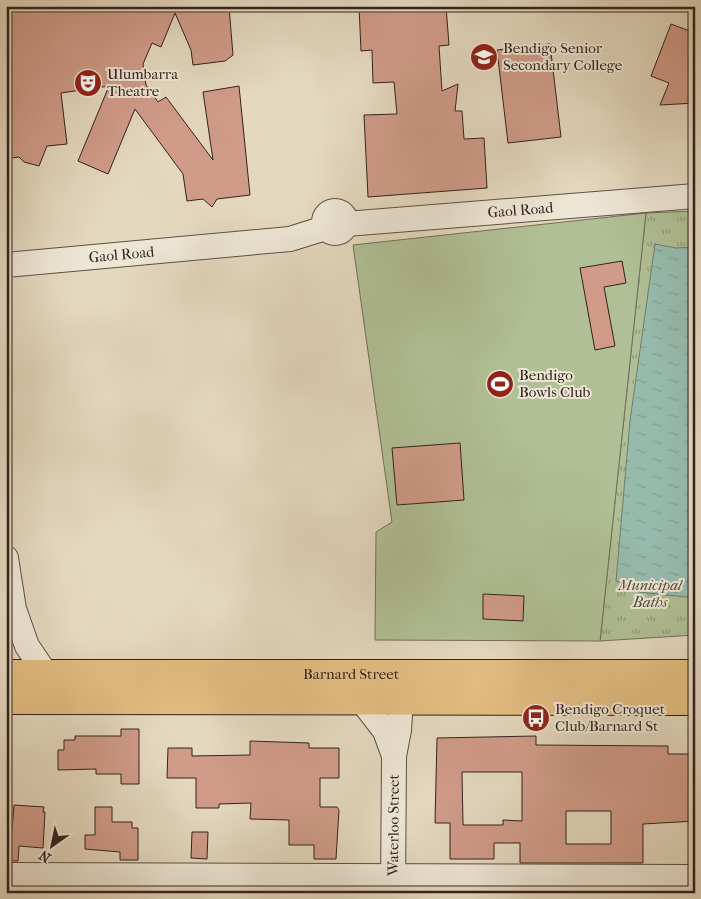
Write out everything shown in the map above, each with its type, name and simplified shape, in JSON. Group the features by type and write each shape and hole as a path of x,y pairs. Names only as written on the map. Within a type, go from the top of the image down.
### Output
{"main road":[{"name":"Barnard Street","path":"11,674 695,674"},
{"path":"11,674 18,681 31,686 96,688 197,700"},
{"path":"219,674 269,684 391,686 401,692 401,700"},
{"path":"641,674 657,688 695,688"},
{"name":"Barnard Street","path":"6,700 695,701"}],"street":[{"name":"Gaol Road","path":"6,265 290,239 336,226 695,196"},
{"path":"6,558 14,609 26,646 46,674"},
{"path":"11,674 14,609"},
{"name":"Waterloo Street","path":"361,700 385,731 394,756"},
{"name":"Waterloo Street","path":"393,885 394,756 399,730 401,700"},
{"path":"6,875 393,885 695,877"}],"green space":[{"name":"Municipal Baths","path":"695,211 695,635 600,641 646,213"},
{"name":"Bendigo Bowls Club","path":"646,213 600,641 375,640 376,532 392,522 353,245"}],"water":[{"name":"Municipal Baths","path":"655,244 676,248 695,247 695,598 639,592 616,581 630,421"}],"building":[{"path":"6,6 229,7 233,55 225,61 193,65 191,50 175,13 161,47 152,43 143,64 146,85 158,102 166,97 213,160 203,92 239,86 250,195 217,199 212,207 203,199 187,201 183,174 135,109 108,174 78,161 109,86 61,93 67,144 47,146 39,166 24,162 19,157 6,159"},
{"path":"359,6 446,6 449,45 439,46 442,91 458,84 455,111 462,111 464,139 484,138 487,188 368,197 364,115 397,114 394,82 373,83 372,50 361,51"},
{"path":"671,24 695,33 695,103 660,105 669,83 651,76"},
{"path":"550,44 561,137 508,143 497,50"},
{"path":"622,261 626,283 604,287 615,346 595,350 580,268"},
{"path":"460,443 464,500 397,505 392,448"},
{"path":"483,594 524,596 523,621 483,619"},
{"path":"121,729 139,729 139,784 121,784 121,774 96,774 96,769 58,770 58,750 64,750 64,740 75,740 75,736 121,736"},
{"path":"536,736 536,745 668,746 668,754 695,754 695,821 643,824 643,863 520,863 520,843 494,843 494,859 450,859 450,823 435,823 437,738","holes":["462,772 522,772 522,821 503,820 503,825 463,825","566,811 611,811 611,844 566,844"]},
{"path":"250,741 309,743 309,748 339,748 339,778 320,778 320,807 337,807 339,810 336,859 314,859 314,845 289,845 289,820 250,819 251,803 219,804 219,808 196,808 196,778 167,778 168,748 192,748 192,756 250,755"},
{"path":"14,805 44,807 43,848 19,846 18,861 6,861 6,831 12,831"},
{"path":"95,807 112,807 112,822 132,822 132,828 138,828 138,860 120,860 120,852 85,849 85,835 95,835"},
{"path":"192,832 208,832 207,859 191,858"}],"place":[{"name":"Bendigo Senior Secondary College","path":"484,57"},
{"name":"Ulumbarra Theatre","path":"88,83"},
{"name":"Bendigo Bowls Club","path":"500,384"},
{"name":"Bendigo Croquet Club/Barnard St","path":"536,718"}]}
